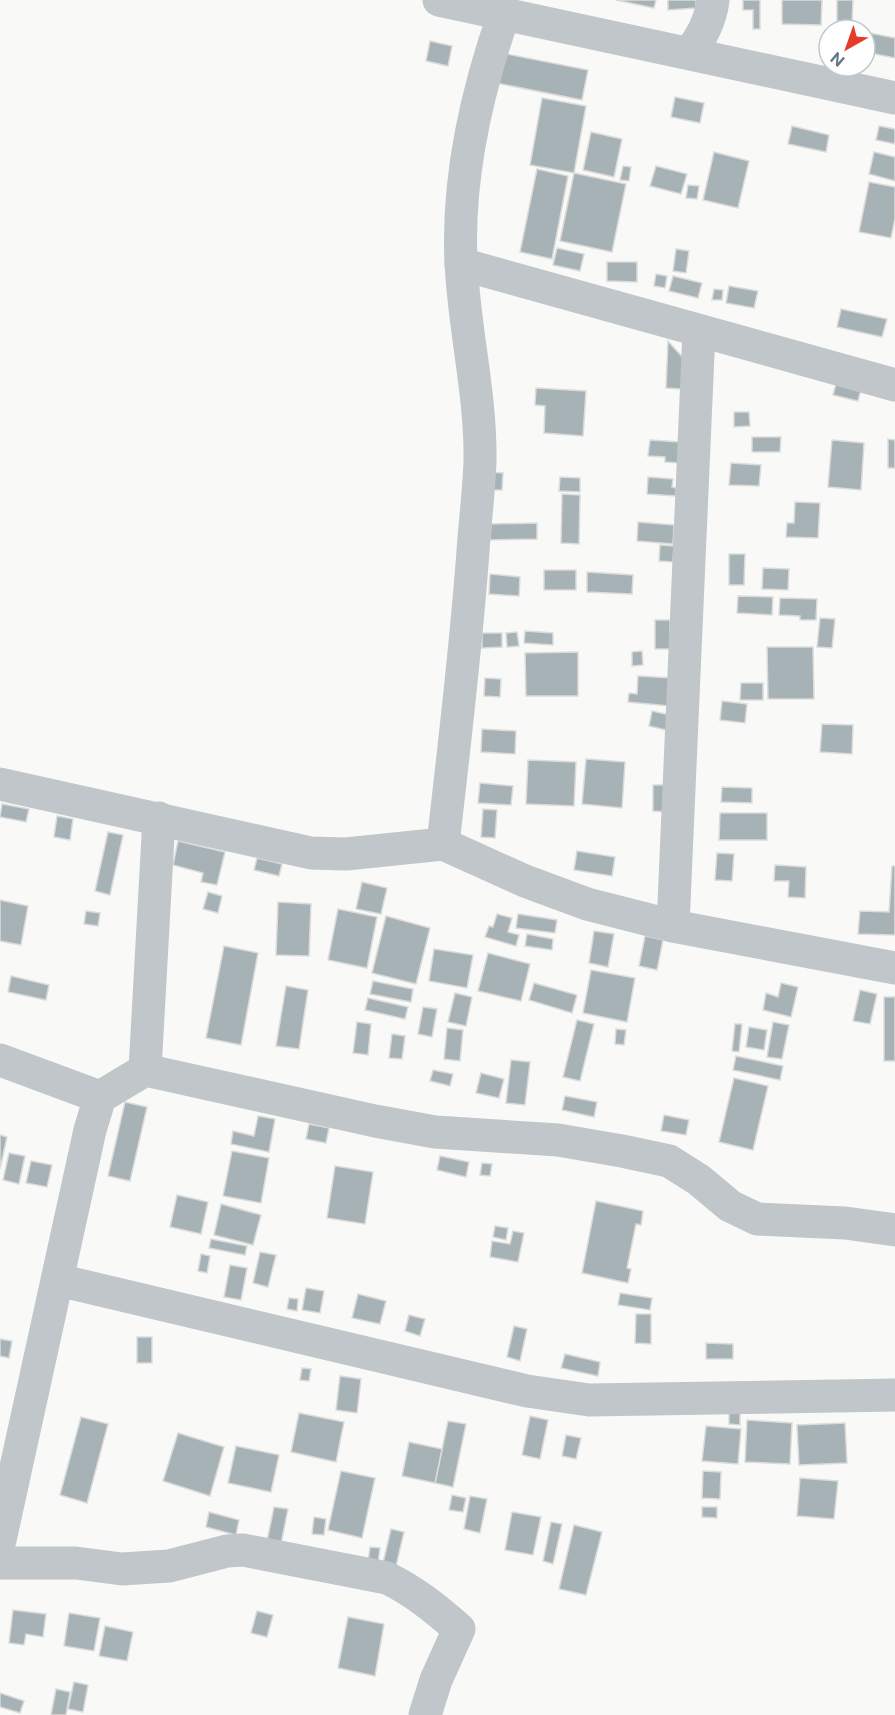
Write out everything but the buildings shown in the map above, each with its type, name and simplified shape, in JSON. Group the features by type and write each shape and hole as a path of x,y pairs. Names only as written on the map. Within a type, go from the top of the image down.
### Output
{"street":[{"path":"688,53 698,43 713,0"},
{"path":"458,2 504,14 895,98"},
{"path":"443,844 466,650 480,462 479,414 461,264 460,211 464,170 490,55 504,14"},
{"path":"461,264 895,385"},
{"path":"674,926 699,331"},
{"path":"0,784 311,853 346,854 443,844 525,881 587,904 674,926 895,968"},
{"path":"145,1070 159,818"},
{"path":"0,1060 100,1097"},
{"path":"0,1540 9,1462 58,1280 90,1130 100,1097 145,1070 435,1132 558,1140 669,1161 699,1180 730,1206 757,1219 845,1223 895,1230"},
{"path":"58,1280 526,1391 568,1397 590,1400 641,1400 895,1395"},
{"path":"0,1563 76,1563 122,1569 169,1566 227,1551 243,1550 387,1578 425,1599 459,1629 436,1680 425,1715"}]}
